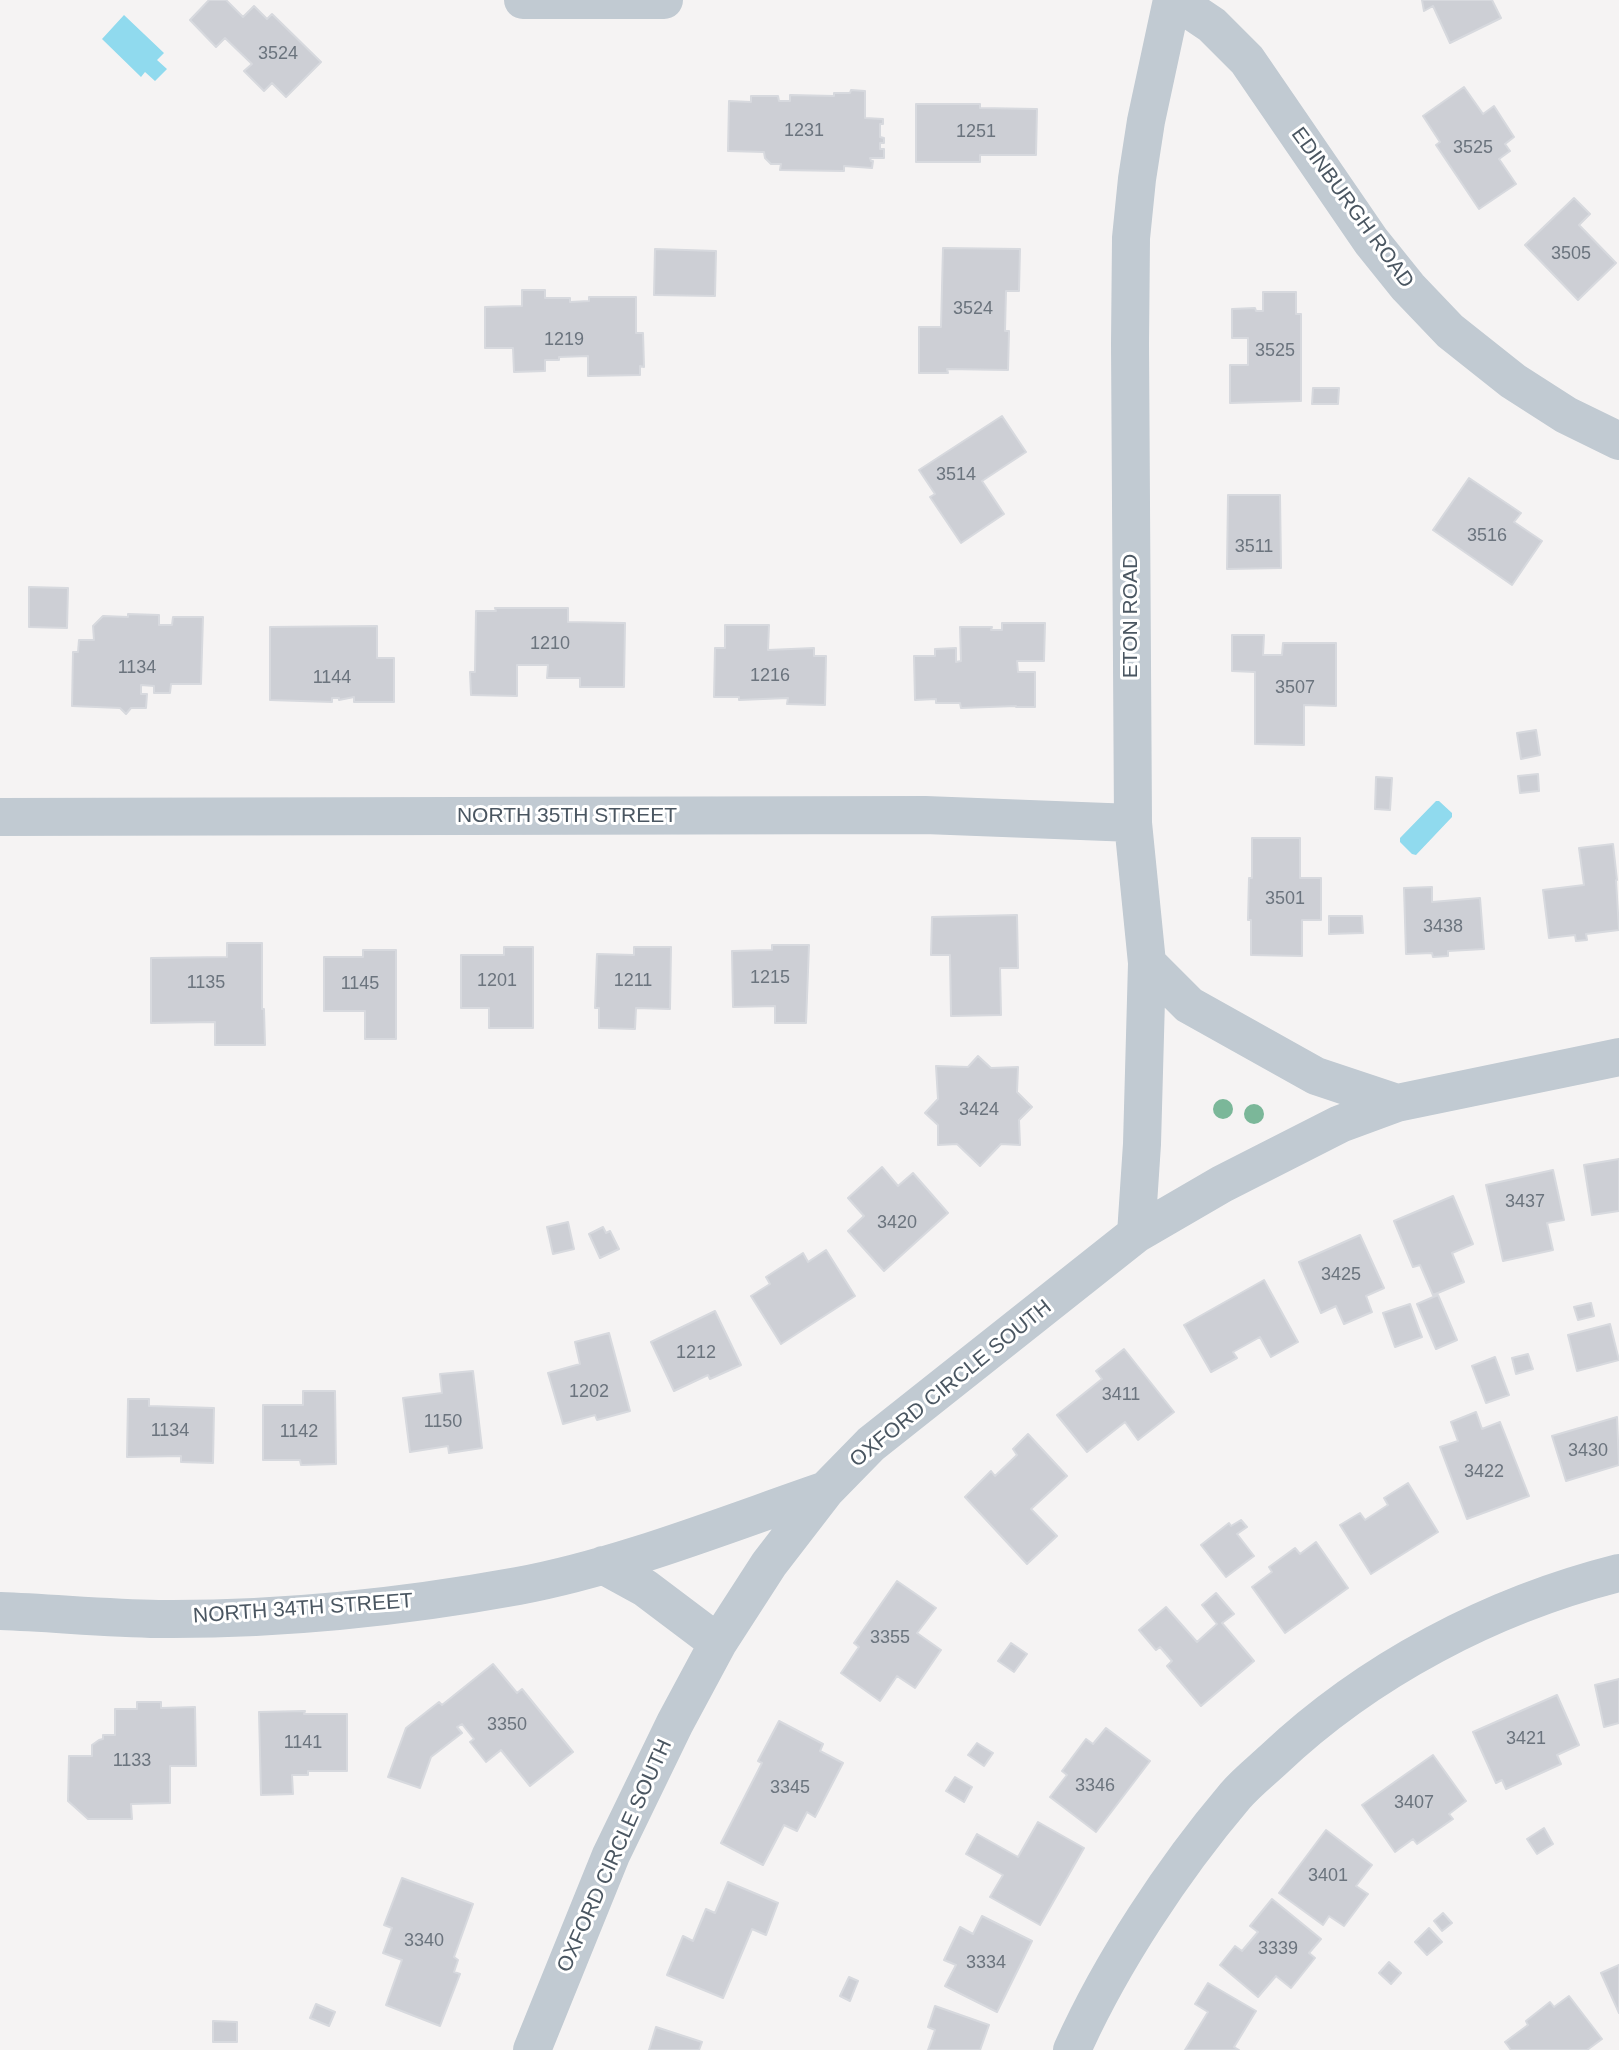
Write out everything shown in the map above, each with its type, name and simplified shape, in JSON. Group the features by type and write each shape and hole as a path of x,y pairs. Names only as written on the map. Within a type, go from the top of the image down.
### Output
{"street":[{"path":"523,0 664,0"},
{"name":"EDINBURGH ROAD","path":"1173,0 1212,25 1247,60 1371,241 1408,288 1450,331 1513,381 1566,415 1619,441"},
{"name":"ETON ROAD","path":"1136,1234 1142,1144 1147,963 1133,823 1131,238 1146,121 1173,0"},
{"name":"NORTH 35TH STREET","path":"0,817 925,815 1133,823"},
{"path":"1147,963 1189,1005 1316,1076 1397,1103"},
{"name":"OXFORD CIRCLE SOUTH","path":"532,2050 611,1855 675,1723 718,1643 769,1564 826,1490 871,1444 1136,1234 1222,1184 1328,1130 1397,1103 1619,1056"},
{"name":"NORTH 34TH STREET","path":"0,1611 158,1619 230,1617 362,1608 519,1586 603,1565 826,1490"},
{"path":"603,1565 645,1588 718,1643"},
{"path":"1072,2050 1116,1965 1159,1896 1236,1795 1294,1740 1361,1689 1433,1645 1509,1609 1619,1573"}],"water":[{"path":"124,15 164,53 157,60 167,69 155,81 145,72 141,77 102,39"},
{"path":"1436,801 1452,813 1452,817 1416,855 1412,854 1400,842 1400,838"}],"building":[{"path":"209,0 226,0 243,17 254,6 267,19 272,14 321,62 286,97 272,83 264,91 244,71 252,64 225,38 216,47 190,20"},
{"path":"1422,0 1492,0 1501,18 1450,43 1433,6 1424,11"},
{"path":"1464,87 1483,114 1494,106 1514,137 1505,144 1510,151 1499,159 1516,184 1479,209 1436,145 1440,142 1423,116"},
{"path":"851,90 865,91 865,118 883,119 883,124 880,124 880,137 884,138 884,143 880,143 880,149 884,149 884,158 870,158 873,161 872,168 844,166 844,171 780,170 781,164 771,164 765,158 764,152 728,151 729,101 751,102 751,96 778,96 779,101 790,101 790,95 834,96 834,93 850,93"},
{"path":"916,104 980,104 980,108 1037,109 1036,155 980,155 980,162 916,162"},
{"path":"1574,198 1590,214 1579,225 1616,263 1578,300 1525,245"},
{"path":"943,248 1020,249 1019,291 1006,291 1008,370 947,369 948,373 919,373 919,327 941,327"},
{"path":"655,249 716,251 715,296 654,295"},
{"path":"522,290 545,290 545,298 570,298 570,302 589,301 589,297 636,297 636,333 643,333 644,367 640,366 640,375 588,376 588,356 545,360 545,371 514,372 513,348 485,348 485,307 522,306"},
{"path":"1263,292 1296,292 1296,314 1301,314 1301,401 1230,403 1230,365 1248,365 1248,338 1232,338 1232,309 1255,308 1256,311 1263,311"},
{"path":"1313,388 1339,388 1338,404 1312,404"},
{"path":"1002,416 1026,452 982,481 1004,514 961,543 930,497 935,494 919,470"},
{"path":"1469,478 1521,513 1514,522 1542,541 1512,585 1433,530"},
{"path":"1228,495 1280,495 1281,568 1227,569"},
{"path":"29,587 68,588 67,628 29,627"},
{"path":"495,608 568,608 568,622 625,623 624,687 580,687 580,678 547,678 548,665 517,665 517,696 471,695 470,672 475,672 476,611 496,611"},
{"path":"128,614 159,615 159,625 172,625 173,617 203,617 201,684 171,684 170,693 154,693 154,686 141,685 141,694 147,694 146,708 131,708 126,714 120,708 72,706 73,652 78,652 79,640 94,640 93,626 103,616 128,617"},
{"path":"1002,623 1045,623 1044,661 1017,661 1018,672 1035,672 1035,707 961,708 960,703 936,703 936,699 915,700 914,656 935,656 935,649 956,648 956,662 961,661 960,627 992,627 991,630 1002,630"},
{"path":"725,625 769,625 768,650 814,648 814,656 826,656 825,705 787,704 788,698 739,700 739,697 714,697 715,648 725,648"},
{"path":"377,626 377,658 394,658 394,702 354,702 354,697 339,700 332,698 332,702 270,700 270,627"},
{"path":"1232,635 1264,635 1263,655 1282,655 1283,643 1336,643 1336,706 1304,705 1304,745 1255,744 1255,672 1232,671"},
{"path":"1536,730 1540,755 1521,759 1517,733"},
{"path":"1538,774 1539,791 1520,793 1518,776"},
{"path":"1376,777 1392,778 1390,810 1375,809"},
{"path":"1252,838 1300,838 1300,878 1321,878 1321,920 1302,920 1302,956 1251,955 1251,920 1248,920"},
{"path":"1613,844 1619,930 1586,934 1587,940 1576,941 1575,935 1549,938 1543,890 1584,885 1579,848"},
{"path":"1432,887 1432,902 1480,898 1484,949 1448,951 1448,956 1433,957 1432,953 1406,954 1404,888"},
{"path":"1017,915 1018,968 1000,968 1001,1015 951,1016 950,955 931,955 932,917"},
{"path":"1329,916 1362,916 1363,933 1329,934"},
{"path":"227,943 262,943 265,1045 215,1045 215,1022 151,1023 151,958 227,957"},
{"path":"772,945 809,945 806,1023 775,1023 775,1006 733,1007 732,951 772,950"},
{"path":"504,947 533,947 533,1028 489,1028 489,1008 461,1008 461,955 504,955"},
{"path":"634,947 671,947 670,1009 636,1008 635,1029 599,1028 599,1008 595,1008 597,954 634,955"},
{"path":"363,950 396,950 396,1039 365,1039 365,1011 324,1011 324,957 363,957"},
{"path":"978,1056 991,1068 1018,1067 1017,1092 1032,1107 1019,1120 1020,1145 1001,1144 980,1166 957,1144 938,1145 938,1125 925,1113 938,1099 936,1066 968,1067"},
{"path":"1619,1159 1619,1211 1592,1215 1584,1165"},
{"path":"882,1167 898,1186 913,1173 948,1213 884,1271 848,1231 864,1216 848,1198"},
{"path":"1553,1170 1564,1220 1547,1223 1553,1250 1503,1261 1486,1185"},
{"path":"1453,1196 1473,1244 1452,1253 1464,1282 1433,1295 1420,1265 1413,1267 1394,1221"},
{"path":"568,1222 574,1249 553,1254 547,1227"},
{"path":"603,1227 606,1233 610,1231 619,1249 600,1258 589,1234"},
{"path":"1360,1235 1384,1288 1366,1296 1372,1312 1344,1324 1336,1306 1321,1313 1299,1262"},
{"path":"826,1250 855,1296 781,1344 751,1296 770,1284 766,1277 803,1253 808,1262"},
{"path":"1264,1280 1298,1342 1271,1357 1260,1337 1233,1352 1237,1358 1211,1372 1184,1325"},
{"path":"1438,1295 1457,1340 1436,1349 1417,1304"},
{"path":"1591,1303 1594,1316 1578,1320 1574,1307"},
{"path":"1410,1304 1422,1337 1395,1347 1383,1313"},
{"path":"715,1311 741,1365 710,1379 708,1375 674,1391 651,1342"},
{"path":"1610,1324 1619,1360 1577,1371 1568,1335"},
{"path":"609,1333 630,1411 597,1420 595,1415 563,1424 548,1373 580,1364 575,1342"},
{"path":"1124,1349 1174,1412 1138,1440 1125,1422 1087,1452 1057,1415 1102,1379 1096,1371"},
{"path":"1528,1354 1533,1369 1516,1374 1512,1358"},
{"path":"1495,1357 1509,1395 1486,1403 1472,1366"},
{"path":"473,1371 482,1448 449,1453 448,1446 410,1452 403,1398 442,1393 440,1374"},
{"path":"303,1391 335,1391 336,1464 301,1465 300,1460 263,1460 263,1405 303,1405"},
{"path":"128,1399 149,1399 149,1406 214,1408 213,1463 181,1462 181,1456 127,1457"},
{"path":"1476,1412 1482,1429 1500,1422 1529,1496 1467,1519 1440,1447 1458,1441 1451,1422"},
{"path":"1617,1417 1619,1465 1566,1481 1552,1436"},
{"path":"1028,1434 1067,1476 1031,1509 1057,1536 1027,1564 965,1497 991,1471 995,1476 1017,1455 1013,1449"},
{"path":"1408,1483 1438,1532 1371,1574 1340,1525 1360,1513 1365,1520 1388,1505 1384,1498"},
{"path":"1241,1520 1247,1527 1237,1534 1254,1556 1226,1577 1201,1545 1229,1523 1231,1526"},
{"path":"1316,1542 1348,1588 1285,1633 1252,1587 1272,1572 1269,1567 1295,1548 1300,1554"},
{"path":"897,1581 936,1608 917,1633 941,1650 915,1688 897,1676 880,1701 841,1673 859,1647 854,1643"},
{"path":"1216,1593 1234,1614 1222,1623 1254,1661 1201,1706 1167,1666 1172,1661 1160,1647 1156,1650 1139,1630 1166,1607 1197,1642 1217,1624 1202,1605"},
{"path":"1011,1643 1027,1654 1014,1672 998,1661"},
{"path":"493,1664 517,1693 522,1689 573,1752 530,1786 501,1750 486,1762 470,1742 474,1739 462,1724 457,1727 462,1733 431,1757 420,1788 388,1777 406,1728 439,1702 442,1705"},
{"path":"1619,1679 1619,1723 1604,1727 1595,1685"},
{"path":"1557,1695 1579,1745 1557,1755 1561,1764 1506,1789 1502,1780 1496,1783 1473,1732"},
{"path":"137,1702 161,1702 161,1708 195,1707 196,1766 170,1766 170,1803 131,1804 132,1819 88,1819 68,1801 69,1756 92,1756 92,1745 103,1739 103,1735 115,1735 115,1709 137,1709"},
{"path":"305,1711 304,1714 347,1714 347,1771 308,1771 308,1775 292,1775 293,1794 261,1795 259,1712"},
{"path":"779,1721 823,1744 820,1751 843,1763 815,1817 807,1812 797,1831 784,1825 763,1865 721,1843 762,1763 758,1761"},
{"path":"1106,1728 1150,1761 1096,1832 1050,1797 1067,1775 1062,1771 1086,1739 1093,1744"},
{"path":"977,1743 993,1753 984,1766 968,1755"},
{"path":"1433,1755 1466,1801 1449,1814 1453,1819 1417,1844 1413,1839 1395,1852 1362,1805"},
{"path":"955,1777 972,1787 964,1802 946,1791"},
{"path":"1038,1822 1084,1848 1040,1925 990,1897 1003,1875 966,1854 977,1834 1018,1857"},
{"path":"1544,1828 1553,1844 1537,1854 1527,1839"},
{"path":"1326,1830 1372,1865 1356,1886 1368,1894 1344,1926 1329,1916 1323,1925 1279,1893"},
{"path":"402,1878 473,1904 454,1957 458,1960 454,1972 460,1974 440,2026 386,2005 402,1960 383,1953 392,1928 384,1925"},
{"path":"728,1882 778,1903 766,1935 752,1929 723,1998 667,1975 683,1936 693,1941 706,1909 715,1913"},
{"path":"1272,1899 1321,1939 1309,1953 1315,1958 1291,1988 1276,1976 1258,1997 1220,1965 1235,1946 1242,1951 1258,1932 1250,1926"},
{"path":"1443,1913 1452,1923 1442,1931 1434,1921"},
{"path":"982,1916 1032,1941 997,2012 945,1986 956,1965 944,1960 960,1927 973,1934"},
{"path":"1429,1928 1442,1942 1427,1955 1415,1942"},
{"path":"1389,1962 1401,1973 1391,1984 1379,1973"},
{"path":"1619,1965 1619,2013 1601,1973"},
{"path":"849,1977 858,1981 850,2001 840,1996"},
{"path":"1208,1983 1256,2011 1234,2047 1239,2050 1185,2050 1208,2012 1195,2004"},
{"path":"1569,1996 1602,2039 1587,2050 1511,2050 1505,2042 1528,2025 1526,2021 1550,2002 1554,2007"},
{"path":"316,2004 335,2012 329,2026 310,2018"},
{"path":"935,2006 989,2025 980,2050 928,2050 935,2030 928,2027"},
{"path":"213,2021 237,2022 237,2042 213,2042"},
{"path":"656,2027 702,2042 699,2050 649,2050"}]}
